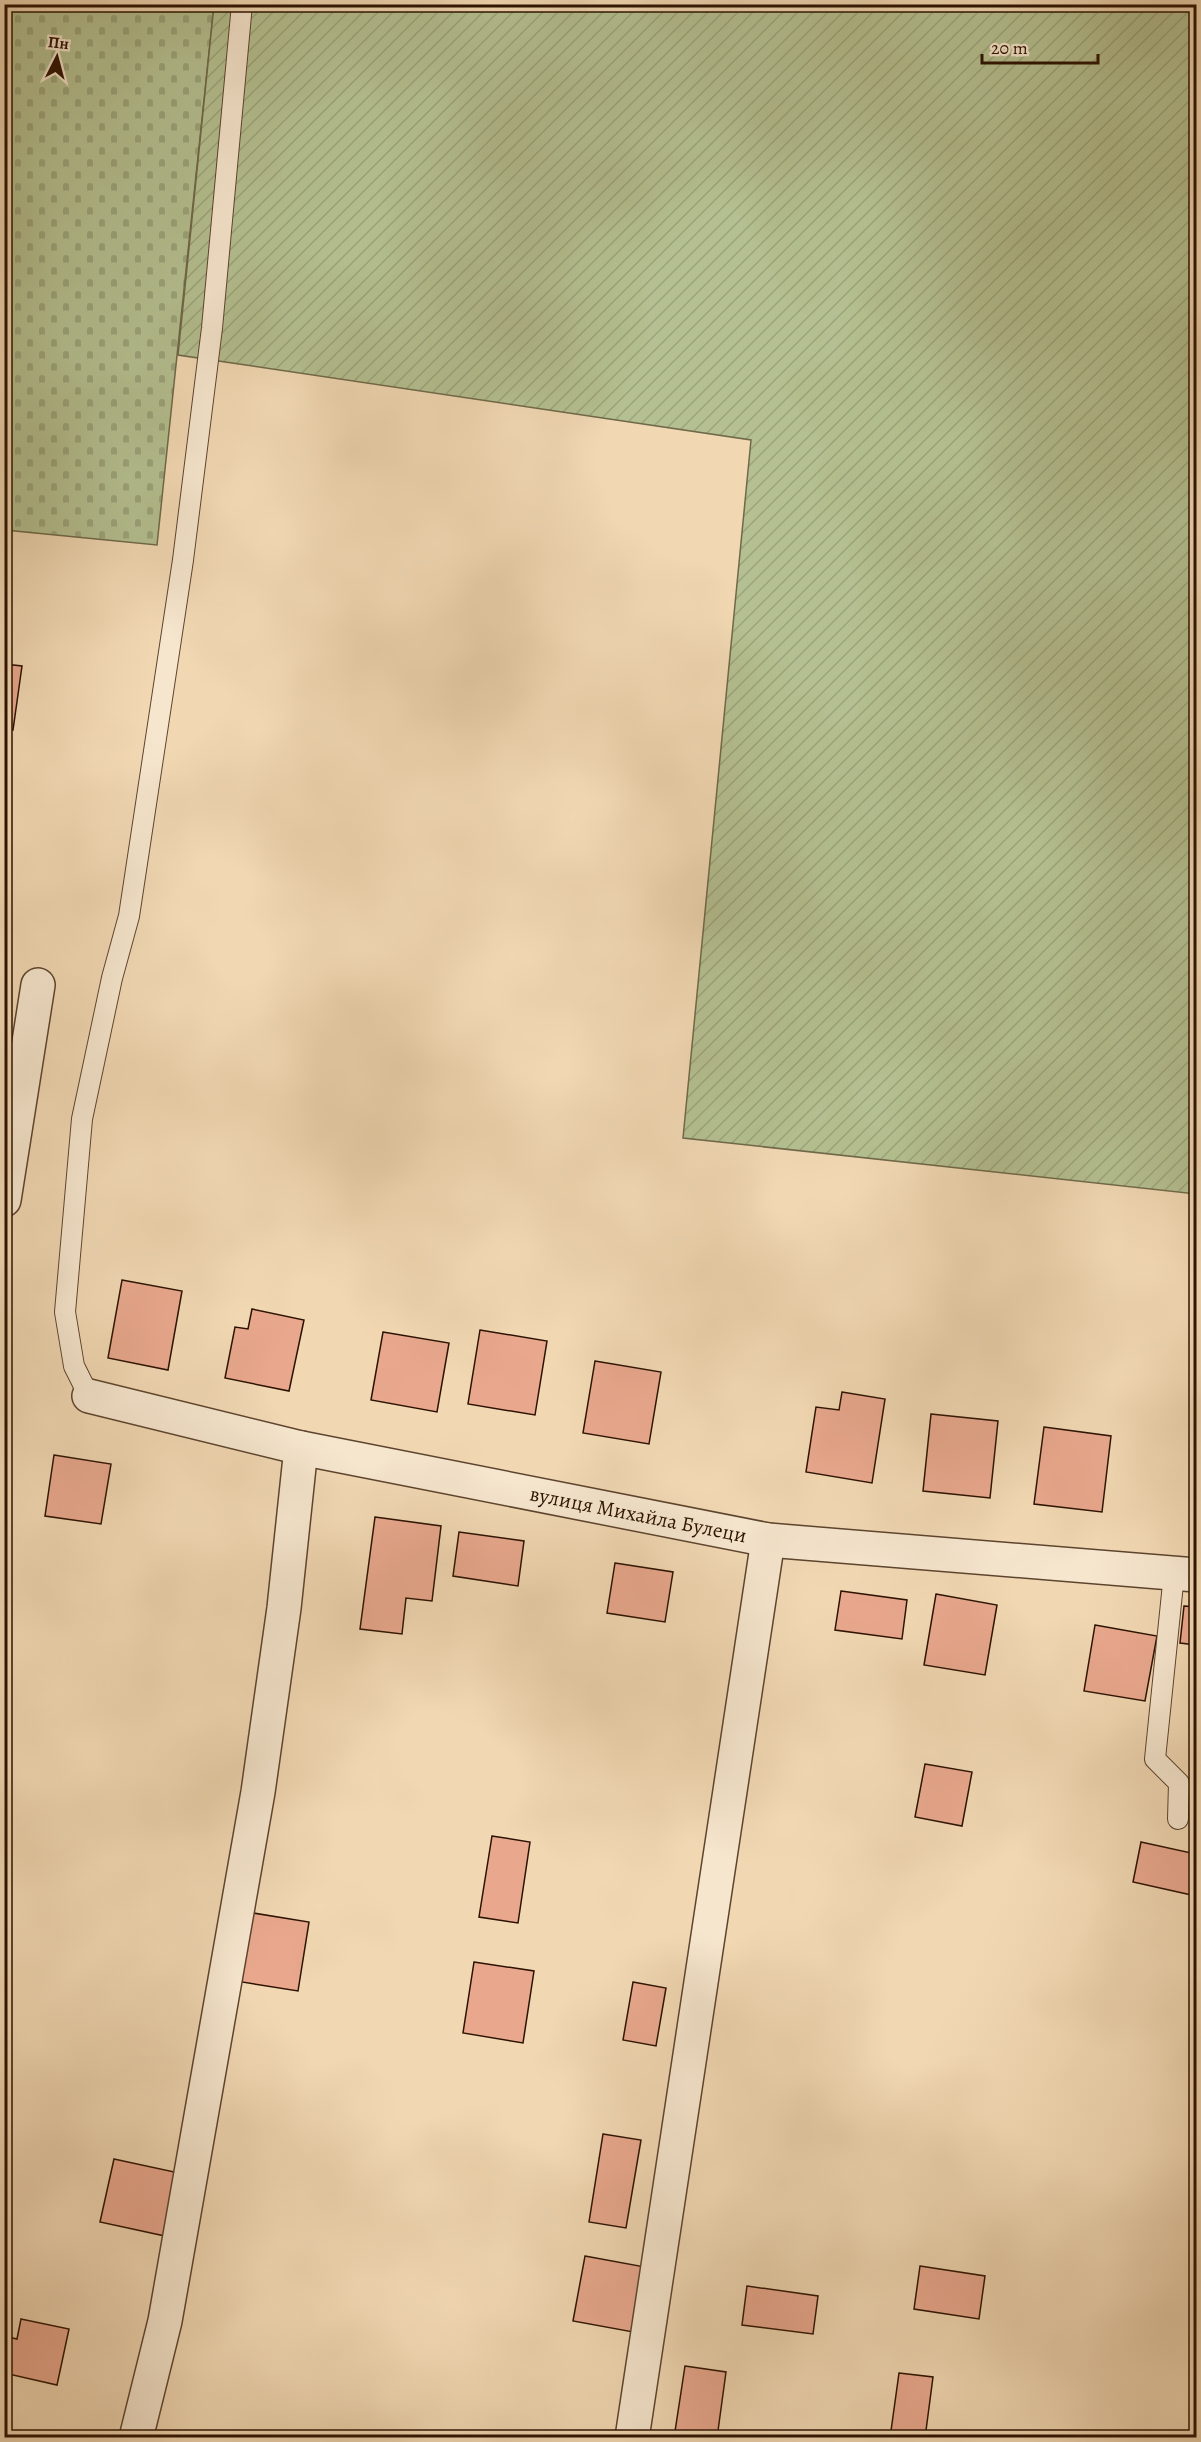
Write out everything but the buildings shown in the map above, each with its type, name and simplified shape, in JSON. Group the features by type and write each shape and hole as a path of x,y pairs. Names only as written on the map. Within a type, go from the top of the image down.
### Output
{"street":[{"path":"4,1200 38,985"},
{"name":"вулиця Михайла Булеци","path":"89,1396 302,1448 768,1540 1185,1575"},
{"path":"136,2438 165,2321 258,1792 284,1608 302,1448"},
{"path":"632,2438 768,1540"}],"lane":[{"path":"89,1396 74,1366 65,1312 82,1119 112,978 129,916 181,571 212,328 242,4"},
{"path":"1178,1819 1179,1784 1155,1759 1185,1575"}],"green space":[{"path":"4,5 214,5 157,545 5,530"},
{"path":"214,5 1196,5 1196,1194 683,1138 751,440 178,355"}]}
